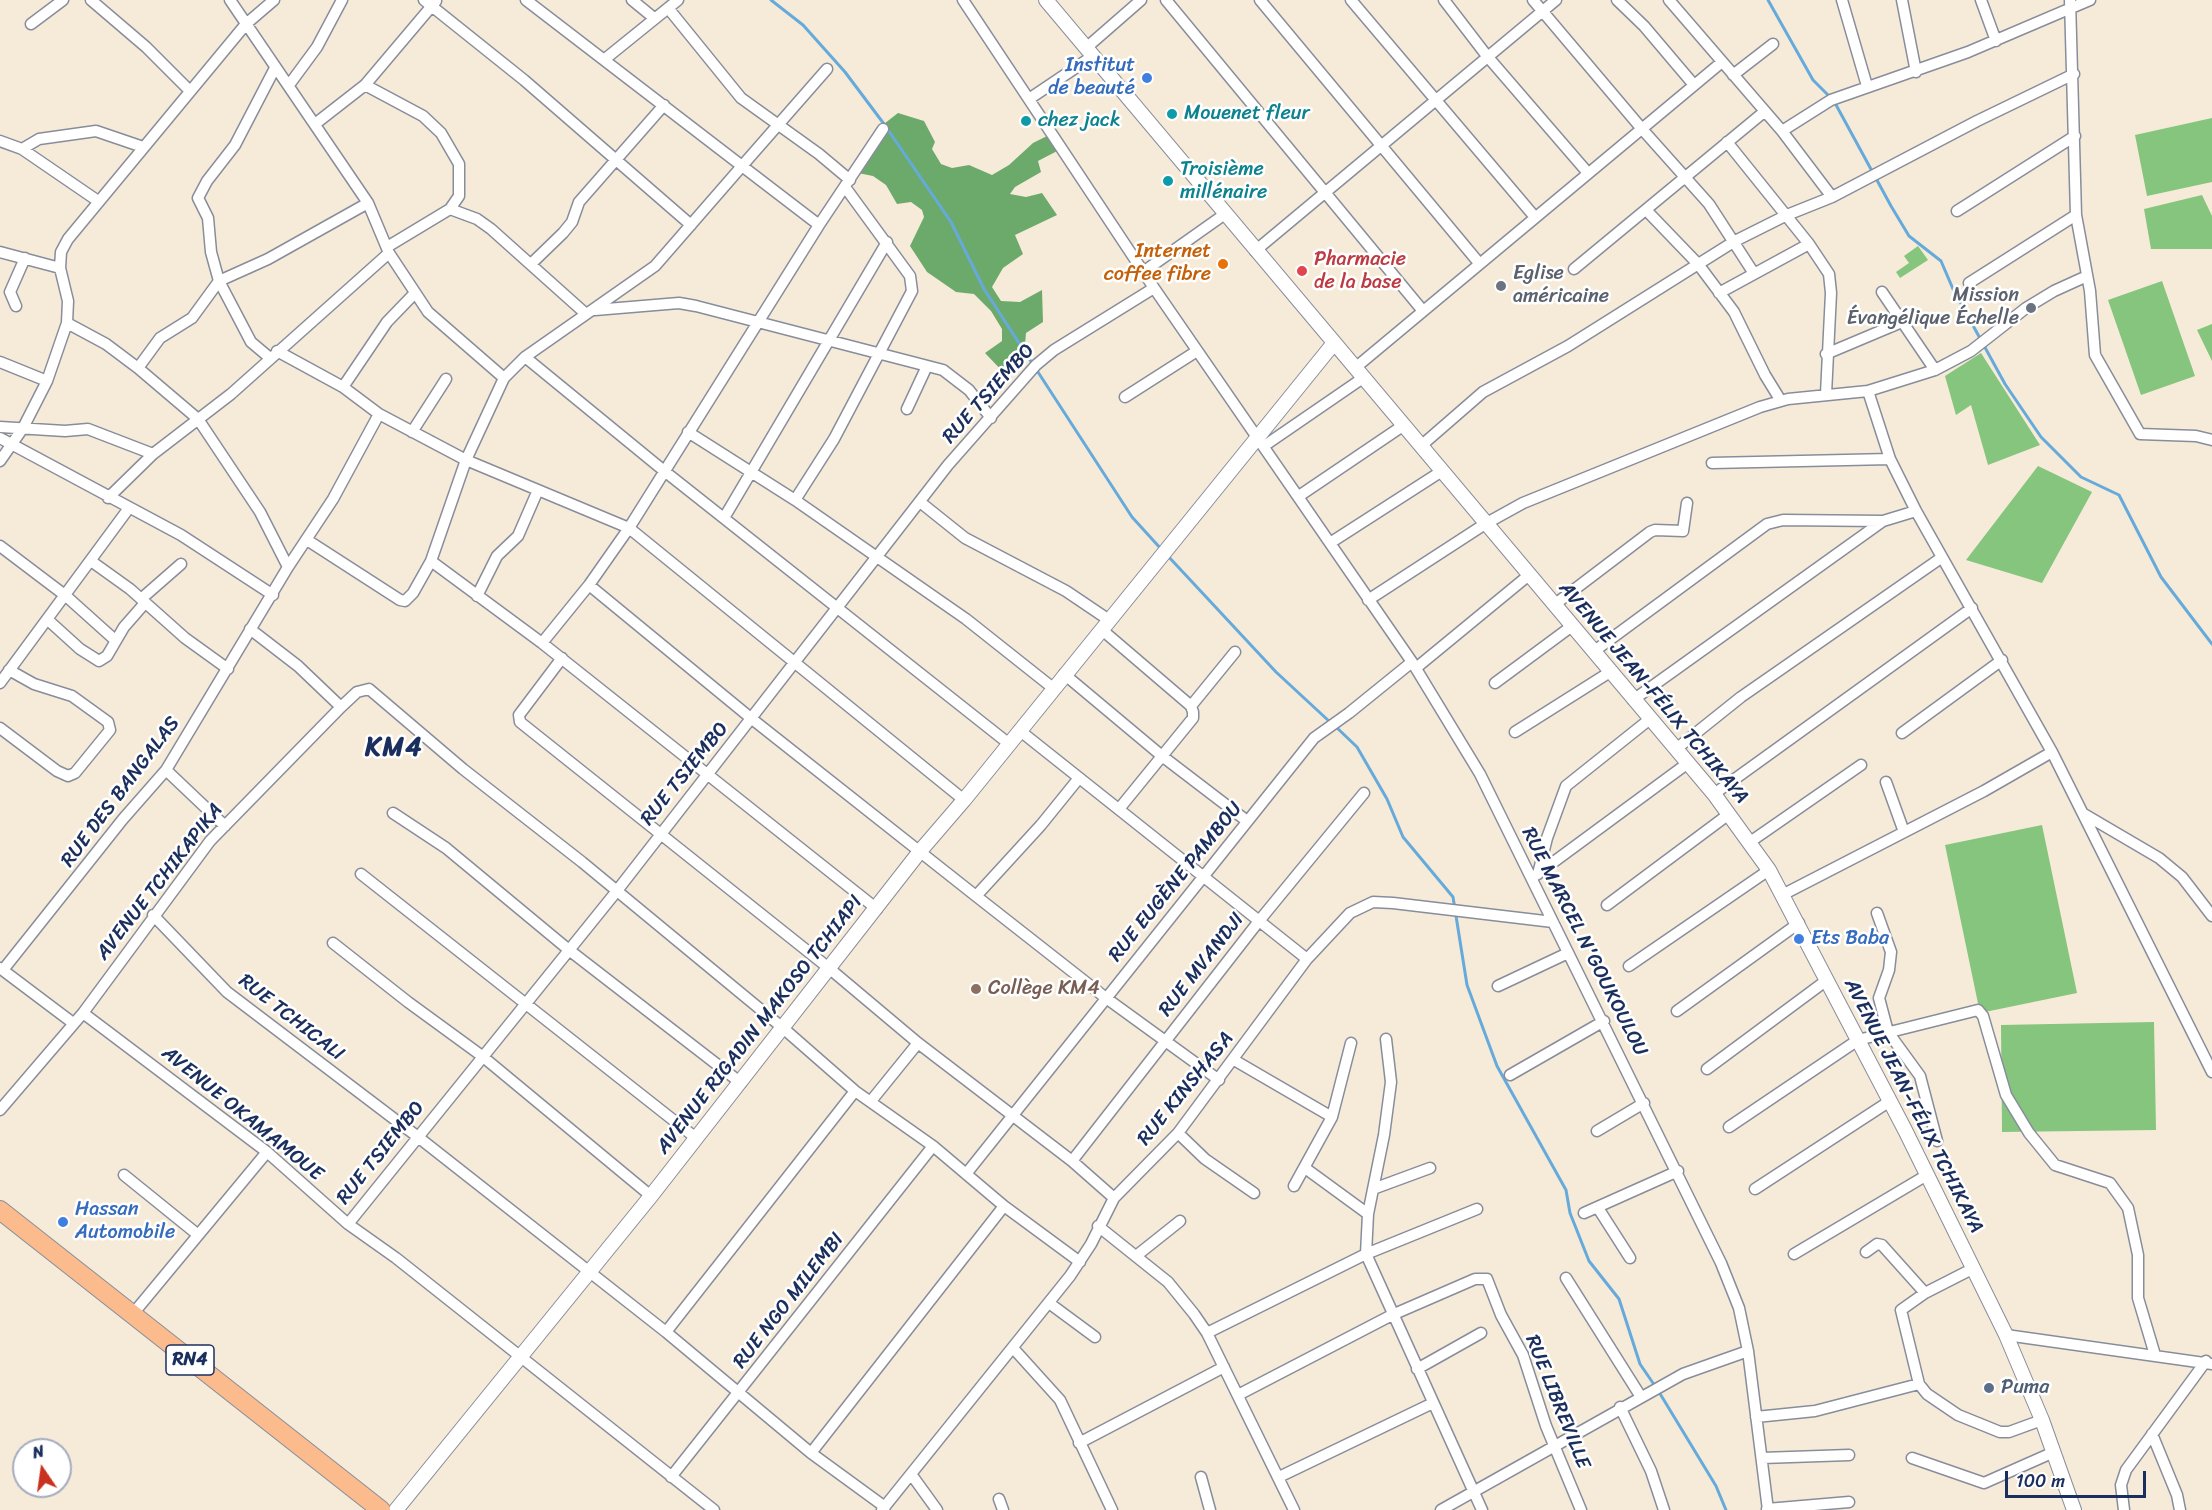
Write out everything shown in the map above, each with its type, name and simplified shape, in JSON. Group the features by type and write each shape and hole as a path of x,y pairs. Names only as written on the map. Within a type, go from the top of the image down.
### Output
{"highway":[{"name":"RN4","path":"0,1210 381,1510"},
{"name":"RN4","path":"0,1223 362,1510"}],"street":[{"path":"31,24 63,0"},
{"path":"91,0 146,47 190,91"},
{"path":"230,0 368,203 388,250 415,293 443,328 504,378"},
{"path":"0,461 23,428 47,381 67,323 68,302 60,268 61,252 68,239 246,24 274,0"},
{"path":"289,85 317,47 342,0"},
{"path":"526,0 819,225"},
{"path":"632,0 654,18"},
{"path":"605,59 678,0"},
{"name":"RUE MARCEL N'GOUKOULOU","path":"963,0 1143,272 1414,665 1474,764 1534,876 1553,922 1678,1171 1739,1308 1748,1351 1768,1510"},
{"name":"AVENUE JEAN-FÉLIX TCHIKAYA","path":"1046,0 1714,794 1750,842 1784,894 2007,1335 2042,1420 2074,1510"},
{"path":"1029,99 1090,52 1141,0"},
{"path":"1166,0 1423,311"},
{"path":"1260,0 1479,263"},
{"path":"1351,0 1534,216"},
{"path":"1444,0 1487,56 1588,172"},
{"path":"1533,0 1709,204 1753,272"},
{"path":"1255,251 1556,0"},
{"path":"1617,0 1644,26 1694,84"},
{"path":"1669,0 1782,131 1832,197"},
{"path":"1842,0 1867,86"},
{"path":"1902,0 1916,72"},
{"path":"1982,0 1996,41"},
{"path":"1782,131 1831,100 1867,86 1916,72 1996,41 2071,5 2090,0"},
{"path":"315,124 365,85 431,2 691,225"},
{"path":"2071,5 2076,215 2087,276 2094,355 2138,432 2144,436 2196,436 2212,440"},
{"path":"668,8 741,98 780,125 847,184 913,283 912,291 834,439 795,500"},
{"path":"1733,75 1773,44"},
{"path":"1261,441 1359,373 1423,311 1479,263 1722,62"},
{"path":"275,68 235,145 200,192 200,202 208,218 211,252 219,281 251,342 273,355 343,387 379,414 466,460 629,528 964,800"},
{"path":"307,540 402,601 412,593 430,561 466,460 504,378 525,357 655,266 827,69"},
{"path":"1422,445 1483,392 1568,346 1735,242 1787,215 1832,197 1977,121 2074,74"},
{"path":"108,498 153,454 231,394 388,250 450,208 459,196 459,164 441,133 423,116 365,85"},
{"path":"531,264 563,233 572,222 579,202 664,105"},
{"path":"1574,269 1764,112"},
{"path":"542,643 589,585 629,528 663,470 883,129"},
{"path":"22,149 52,136 96,131 143,147"},
{"path":"1957,211 2075,136"},
{"path":"0,141 22,149 98,201"},
{"path":"1727,142 1787,215 1828,274 1832,293 1826,354 1826,394"},
{"path":"138,368 160,338 192,318 219,281 268,259 368,203"},
{"path":"450,208 477,219 590,312 679,303 827,339 927,366 956,378 991,417"},
{"path":"1647,211 1698,264 1719,293 1745,330 1765,375 1781,400"},
{"path":"1143,272 1225,214"},
{"path":"1969,284 2076,215"},
{"path":"724,518 827,339 887,242"},
{"path":"1719,293 1753,272 1809,244"},
{"path":"0,252 60,268"},
{"path":"16,306 10,292 25,258"},
{"path":"1368,600 1485,524 1523,503 1680,438 1781,400 1868,390 1935,370 1971,351 2044,297 2087,276"},
{"name":"RUE TSIEMBO","path":"348,1224 752,719 948,465 1036,365 1054,350 1154,288"},
{"path":"1882,292 1935,370"},
{"path":"343,387 387,322 415,293"},
{"path":"1826,354 1902,322"},
{"path":"67,323 106,344 198,419 260,512 288,567"},
{"name":"AVENUE RIGADIN MAKOSO TCHIAPI","path":"396,1510 741,1083 921,850 964,800 1164,550 1261,441 1334,343"},
{"path":"1125,397 1197,351"},
{"path":"525,357 663,470 1008,743"},
{"path":"0,362 47,381"},
{"path":"907,409 927,366"},
{"path":"412,432 446,379"},
{"path":"1868,390 1890,459 1916,511 2052,752 2212,1072"},
{"name":"RUE DES BANGALAS","path":"2,969 123,819 166,770 288,567 307,540 379,414"},
{"path":"1299,496 1404,425"},
{"path":"0,427 65,431 88,429 153,454"},
{"path":"688,432 795,500 878,557 966,619 1053,688"},
{"path":"0,438 108,498 181,535 273,595"},
{"path":"1713,464 1890,459"},
{"path":"1330,543 1442,471"},
{"path":"477,596 497,556 518,536 538,490"},
{"path":"921,502 965,538 1066,591 1191,706 1193,718 1119,809"},
{"path":"1554,605 1650,532 1660,529 1683,531 1687,503"},
{"path":"0,683 129,508"},
{"path":"1593,652 1767,524 1783,519 1883,521 1916,511"},
{"path":"1633,700 1883,521"},
{"path":"0,546 66,596 115,640"},
{"path":"1676,749 1741,697 1941,558"},
{"path":"91,561 143,601 185,638 228,669"},
{"path":"430,561 562,658 876,909"},
{"path":"48,620 95,660 103,660 143,601 181,564"},
{"name":"RUE EUGÈNE PAMBOU","path":"966,1174 1010,1115 1205,878 1321,731 1414,665 1529,575"},
{"path":"589,585 752,719 921,850 976,896 1106,998 1219,1080"},
{"path":"1714,794 1972,608"},
{"path":"1495,683 1572,626"},
{"path":"250,629 298,666 341,707"},
{"path":"1191,706 1235,652"},
{"path":"562,658 519,715 520,722 830,969 918,1043 1072,1161 1114,1198"},
{"path":"1902,733 2002,660"},
{"path":"0,729 57,771 68,776 75,773 110,730 108,722 72,696 34,684 9,670"},
{"path":"1515,732 1610,672"},
{"path":"1064,674 1162,756 1247,822"},
{"name":"AVENUE TCHIKAPIKA","path":"2,1105 83,1013 153,915 225,825 341,707 364,689 375,692 463,769 616,891"},
{"path":"1534,876 1566,786 1650,719"},
{"path":"1019,730 1308,959"},
{"path":"1784,894 2052,752"},
{"path":"1534,876 1688,763"},
{"path":"1750,842 1861,765"},
{"path":"166,770 225,825"},
{"path":"976,896 1058,806 1079,778"},
{"path":"1886,782 1904,832"},
{"name":"RUE MVANDJI","path":"1072,1161 1259,921 1364,793"},
{"path":"393,813 446,849 569,950 741,1083"},
{"path":"1607,905 1729,814"},
{"path":"2084,814 2160,858 2181,877 2212,916"},
{"path":"1629,966 1769,870"},
{"path":"362,874 696,1138"},
{"path":"616,891 783,1028 855,1091 933,1146 1004,1206 1080,1262"},
{"name":"RUE KINSHASA","path":"884,1508 1080,1262 1114,1198 1178,1133 1308,959 1350,913 1373,902 1553,922"},
{"path":"1877,913 1891,952 1889,970 1879,998 1888,1032 1920,1076 1937,1142"},
{"name":"RUE TCHICALI","path":"153,915 227,992 418,1137 588,1273 666,1332 811,1453 884,1508"},
{"path":"1677,1011 1798,923"},
{"path":"333,943 482,1056 651,1196"},
{"path":"1498,986 1568,952"},
{"path":"2,969 73,1023"},
{"path":"1707,1069 1827,980"},
{"path":"1729,1127 1858,1040 1974,1010 1983,1016 2006,1095 2029,1133 2055,1165 2110,1183 2128,1208 2138,1255 2138,1298 2155,1356"},
{"name":"AVENUE OKAMAMOUE","path":"83,1013 267,1152 348,1224 396,1258 714,1510"},
{"path":"1510,1076 1604,1021"},
{"path":"1386,1039 1391,1082 1368,1214 1366,1254 1392,1316 1482,1510"},
{"path":"870,1101 918,1043"},
{"path":"1294,1186 1332,1117 1351,1043"},
{"path":"1234,1060 1332,1117"},
{"path":"666,1332 855,1091"},
{"path":"1755,1189 1890,1101"},
{"path":"1597,1131 1644,1102"},
{"path":"1178,1133 1210,1163 1254,1193"},
{"name":"RUE NGO MILEMBI","path":"671,1478 933,1146"},
{"path":"132,1315 267,1152"},
{"path":"1305,1168 1368,1214"},
{"path":"1373,1189 1430,1168"},
{"path":"1584,1213 1678,1171"},
{"path":"124,1175 198,1234"},
{"path":"1794,1254 1927,1175"},
{"path":"811,1453 1004,1206"},
{"path":"1598,1208 1630,1257"},
{"path":"1207,1333 1366,1254 1477,1209"},
{"path":"1136,1256 1180,1221"},
{"path":"1098,1226 1181,1296 1207,1333 1294,1510"},
{"path":"1866,1252 1877,1244 1882,1245 1925,1293"},
{"path":"1974,1268 1925,1293 1900,1310 1919,1384 1927,1394 1958,1416 1991,1429 2009,1432 2042,1420"},
{"name":"RUE LIBREVILLE","path":"1392,1316 1482,1278 1487,1279 1501,1315 1523,1355 1554,1447 1581,1510"},
{"path":"1566,1278 1641,1397"},
{"path":"1049,1303 1095,1337"},
{"path":"1238,1395 1392,1316"},
{"path":"1417,1369 1481,1333"},
{"path":"2007,1335 2155,1356 2209,1361"},
{"path":"1013,1348 1055,1393 1112,1510"},
{"path":"1441,1510 1620,1407 1704,1365 1748,1351"},
{"path":"2124,1510 2122,1479 2152,1434 2209,1361"},
{"path":"1079,1443 1224,1366"},
{"path":"1756,1417 1815,1411 1919,1384"},
{"path":"1279,1478 1433,1403"},
{"path":"1620,1407 1651,1471 1664,1510"},
{"path":"2152,1434 2177,1495 2180,1510"},
{"path":"1912,1458 1984,1484 2054,1452"},
{"path":"1762,1458 1849,1455"},
{"path":"911,1474 937,1510"},
{"path":"1201,1477 1210,1510"},
{"path":"999,1499 1003,1510"},
{"path":"1768,1510 1849,1502"}],"green space":[{"path":"898,113 924,121 935,142 932,149 941,164 952,168 969,165 992,175 1009,165 1033,143 1051,134 1061,149 1038,161 1041,172 1015,187 1010,194 1026,197 1042,193 1057,215 1015,235 1023,254 1003,268 992,287 1001,301 1020,302 1042,290 1043,322 1026,333 1023,368 1006,375 985,353 1002,341 1002,329 991,311 974,294 956,292 927,272 910,246 924,217 922,210 911,202 897,204 886,185 873,176 853,172 880,127"},
{"path":"2212,118 2212,182 2147,196 2135,135"},
{"path":"2202,195 2212,216 2212,249 2151,249 2144,209"},
{"path":"1918,246 1928,260 1900,278 1896,272 1909,263 1904,256"},
{"path":"2162,281 2195,376 2141,395 2108,300"},
{"path":"2212,324 2212,361 2197,330"},
{"path":"1981,353 2040,445 1988,465 1971,405 1956,415 1945,376"},
{"path":"2038,466 2092,492 2042,583 1966,560"},
{"path":"2042,825 2077,993 1980,1013 1945,845"},
{"path":"2154,1022 2156,1130 2002,1132 2001,1025"}],"waterway":[{"path":"771,0 803,25 845,72 884,124 951,222 984,289 1032,363"},
{"path":"1768,0 1813,80 1831,98"},
{"path":"1835,103 1909,236 1941,261 1953,289 2005,384 2041,437 2081,477 2119,495 2161,577 2212,644"},
{"path":"1036,369 1132,517 1162,550"},
{"path":"1167,555 1276,672 1330,722"},
{"path":"1335,726 1357,747 1387,799 1403,837 1453,897 1467,985 1497,1066 1566,1190 1570,1213 1589,1261 1619,1299 1640,1364 1655,1386"},
{"path":"1659,1392 1716,1486 1726,1510"}],"place":[{"name":"Institut de beauté","path":"1147,78"},
{"name":"Mouenet fleur","path":"1172,114"},
{"name":"chez jack","path":"1026,121"},
{"name":"Troisième millénaire","path":"1168,181"},
{"name":"Internet coffee fibre","path":"1223,264"},
{"name":"Pharmacie de la base","path":"1302,271"},
{"name":"Eglise américaine","path":"1501,286"},
{"name":"Mission Évangélique Échelle","path":"2031,308"},
{"name":"Ets Baba","path":"1799,939"},
{"name":"Collège KM4","path":"976,989"},
{"name":"Hassan Automobile","path":"63,1222"},
{"name":"Puma","path":"1989,1388"}],"district":[{"name":"KM4","path":"394,748"}]}
